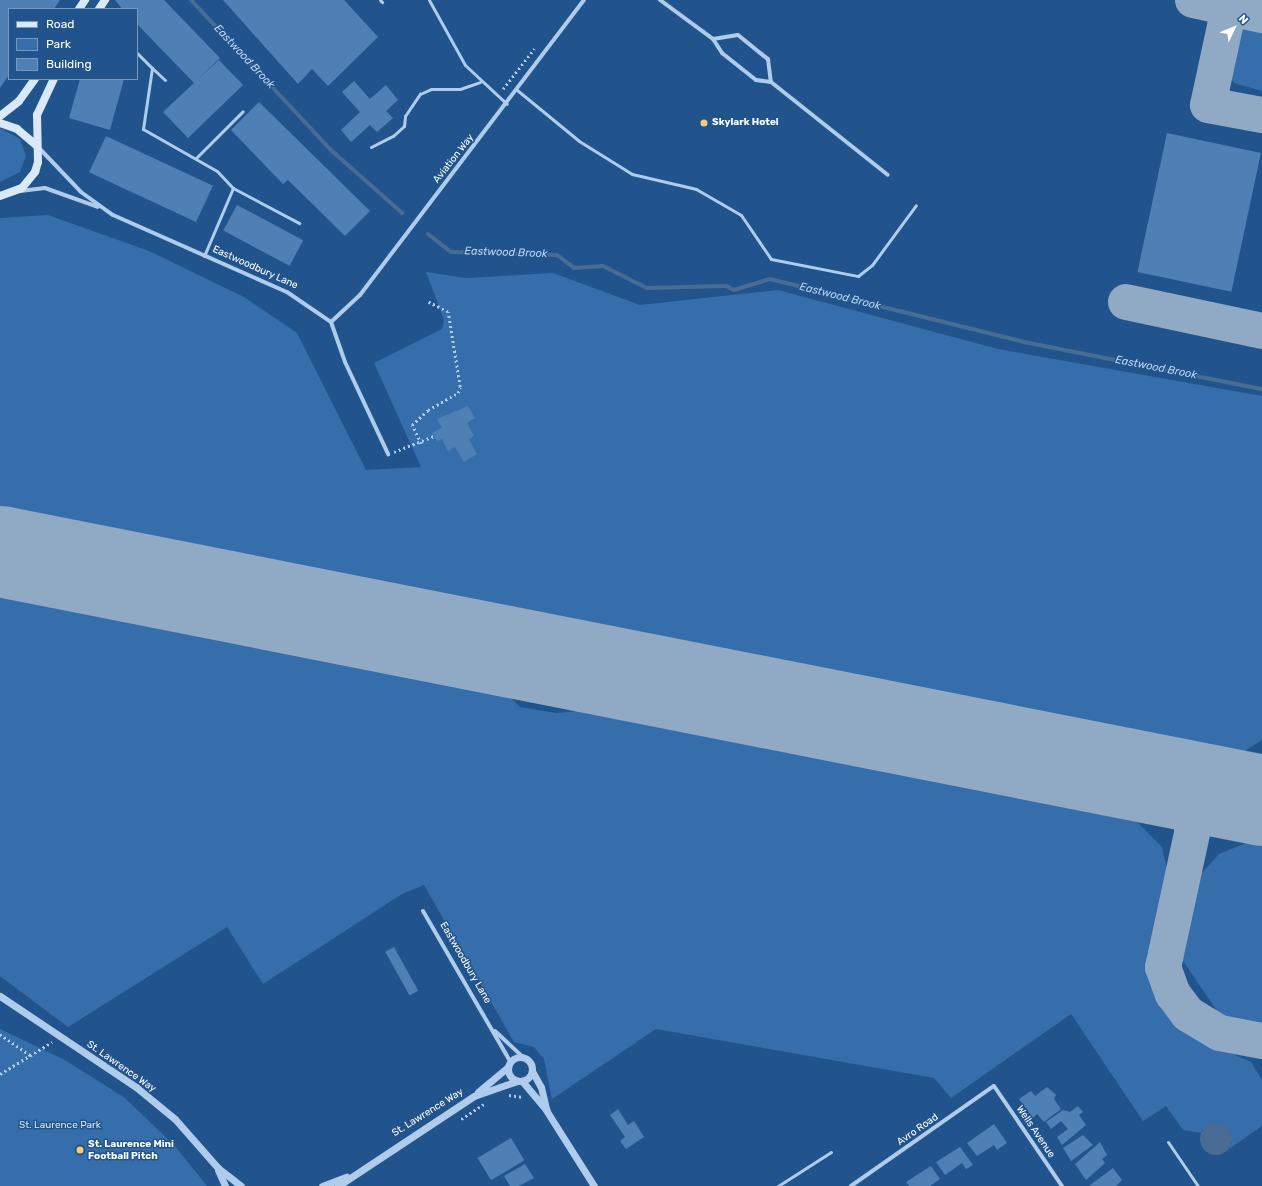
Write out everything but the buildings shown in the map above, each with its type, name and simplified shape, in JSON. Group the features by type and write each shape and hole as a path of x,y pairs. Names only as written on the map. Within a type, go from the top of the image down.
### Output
{"main road":[{"path":"0,116 19,101 34,80"},
{"path":"15,193 35,172 38,162 36,145 37,115 54,80"},
{"name":"Eastwoodbury Lane","path":"0,123 17,128 36,145"},
{"name":"Eastwoodbury Lane","path":"0,196 15,193"}],"street":[{"name":"Aviation Way","path":"331,322 360,295 584,0"},
{"path":"660,0 713,39 722,53 756,80 771,82 888,175"},
{"path":"713,39 738,35 768,59 771,82"},
{"name":"Eastwoodbury Lane","path":"36,145 102,209"},
{"name":"Eastwoodbury Lane","path":"15,193 45,188 102,209 287,292 331,322"},
{"path":"331,322 345,362 388,454"},
{"name":"Eastwoodbury Lane","path":"424,911 490,1025 509,1065"},
{"name":"St. Lawrence Way","path":"0,996 122,1077 175,1119 218,1168 241,1186"},
{"name":"Eastwoodbury Lane","path":"490,1025 523,1057"},
{"path":"546,1110 541,1087 532,1071 529,1060 523,1057 509,1065 509,1074 520,1081 546,1110 594,1186"},
{"name":"St. Lawrence Way","path":"338,1186 474,1096 509,1065"},
{"path":"520,1081 532,1071"},
{"name":"St. Lawrence Way","path":"474,1096 520,1081"},
{"name":"Avro Road","path":"851,1186 994,1086"},
{"name":"Wells Avenue","path":"994,1086 1062,1186"},
{"name":"St. Lawrence Way","path":"218,1168 225,1186"},
{"name":"St. Lawrence Way","path":"322,1186 354,1174"}],"lane":[{"path":"429,0 465,65 480,82 506,104"},
{"path":"138,54 165,80"},
{"path":"152,68 143,128 217,171 233,188 299,223"},
{"path":"371,147 393,136 404,126 405,116 420,94 431,89 460,89 480,82"},
{"path":"517,90 579,141 632,174 696,189 741,215 771,259 858,276 872,265 916,205"},
{"path":"196,158 242,111"},
{"path":"204,256 233,188"},
{"path":"1168,1142 1198,1186"},
{"path":"778,1186 831,1152"}],"path":[{"path":"420,444 412,425 428,410 458,393 460,388 448,312 428,302"},
{"path":"388,454 420,444 434,436"},
{"path":"0,1034 30,1055"},
{"path":"0,1074 46,1044 64,1039"},
{"path":"503,1096 520,1098 530,1093"},
{"path":"455,1122 486,1102"}],"green space":[{"path":"1242,26 1262,31 1262,91 1234,83 1224,70 1231,32"},
{"path":"0,128 20,139 26,156 20,172 0,182"},
{"path":"48,215 149,251 244,297 297,333 366,470 421,467 374,363 442,329 444,320 426,272 466,278 553,273 640,305 778,290 998,349 1262,396 1262,740 1237,756 1222,759 575,631 557,620 506,617 22,523 20,530 0,526 0,218"},
{"path":"0,590 5,591 5,597 182,632 183,625 507,694 520,707 556,713 589,710 1137,822 1162,847 1168,874 1151,965 1156,996 1163,1011 1190,1035 1251,1062 1262,1080 1262,1126 1229,1149 1232,1143 1203,1129 1201,1133 1183,1130 1166,1106 1143,1121 1071,1014 951,1098 934,1078 656,1029 552,1099 544,1059 534,1047 514,1042 424,885 402,894 263,984 227,927 68,1027 0,976"},
{"path":"1246,843 1262,846 1262,1026 1221,1017 1181,958 1199,876 1219,854"},
{"name":"St. Laurence Park","path":"0,1029 65,1060 125,1098 174,1145 207,1186 0,1186"}],"shaded area":[{"path":"1213,1123 1219,1123 1229,1130 1232,1139 1231,1145 1225,1152 1219,1155 1213,1155 1203,1148 1200,1142 1200,1136 1207,1126"}],"waterway":[{"name":"Eastwood Brook","path":"191,0 332,151 402,213"},
{"name":"Eastwood Brook","path":"428,234 451,252 557,255 574,268 603,266 647,288 726,286 734,290 770,279 1024,342 1262,389"}],"taxiway":[{"path":"1193,0 1262,15"},
{"path":"1229,8 1208,105 1262,115"},
{"path":"1126,302 1262,331"},
{"path":"1168,781 1186,803 1192,827"},
{"path":"1243,796 1221,798 1196,815 1163,967 1173,994 1188,1014 1220,1033 1262,1041"}],"runway":[{"path":"0,551 1262,800"}],"place":[{"name":"Skylark Hotel","path":"704,123"},
{"name":"St. Laurence Mini Football Pitch","path":"80,1150"}]}
